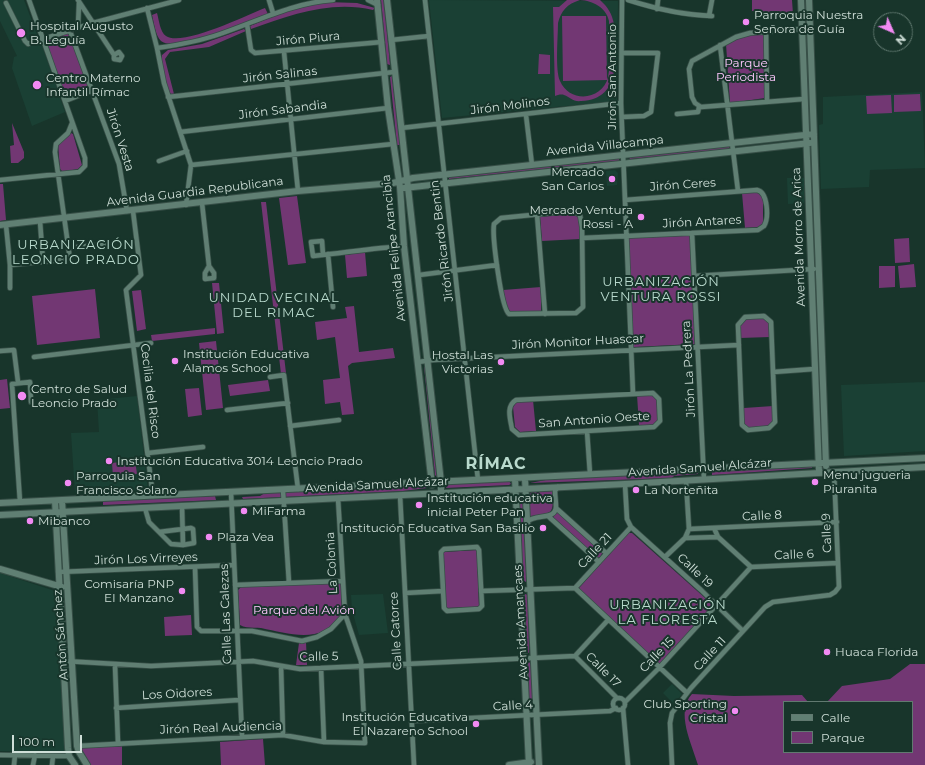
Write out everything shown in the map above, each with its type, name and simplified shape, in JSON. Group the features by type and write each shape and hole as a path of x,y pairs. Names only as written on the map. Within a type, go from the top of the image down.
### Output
{"main road":[{"name":"Avenida Felipe Arancibia","path":"387,0 394,72 419,275 441,493"},
{"name":"Avenida Morro de Arica","path":"801,0 810,269 819,472"},
{"name":"Avenida Morro de Arica","path":"809,0 826,472"},
{"name":"Avenida Felipe Arancibia","path":"378,2 388,108 432,493"},
{"name":"Avenida Villacampa","path":"397,184 407,179 444,174 814,134"},
{"name":"Avenida Villacampa","path":"397,184 408,189 624,162 814,143"},
{"name":"Avenida Guardia Republicana","path":"3,225 298,191 397,184"},
{"name":"Avenida Samuel Alcázar","path":"0,503 925,458"},
{"path":"907,459 907,467"},
{"name":"Avenida Samuel Alcázar","path":"0,515 516,490 925,467"},
{"name":"Avenida Amancaes","path":"525,478 539,763"},
{"name":"Avenida Amancaes","path":"515,479 529,764"},
{"name":"Antón Sánchez","path":"55,501 58,572 71,761"},
{"name":"Antón Sánchez","path":"62,501 68,572 78,746 79,752 86,765"},
{"path":"0,569 59,587 68,586"},
{"path":"509,765 539,763"}],"street":[{"path":"0,180 79,172 83,170 85,166 85,158 29,0"},
{"path":"78,0 114,55"},
{"path":"78,0 80,10 78,27"},
{"path":"6,3 25,42 28,44 70,31 78,27 178,0"},
{"path":"269,0 273,13"},
{"path":"157,48 205,39 273,13 300,5 334,0"},
{"path":"368,0 378,2"},
{"name":"Jirón Ricardo Bentin","path":"425,0 478,480"},
{"name":"Jirón San Antonio","path":"622,0 621,103 624,162 625,236 633,394"},
{"path":"628,0 657,9 681,14 711,16 712,0"},
{"path":"657,9 658,0"},
{"path":"147,8 168,97 191,165 186,205"},
{"name":"Jirón Piura","path":"247,24 251,50 255,53 284,52 382,42"},
{"path":"699,107 692,98 690,65 699,57 736,37 766,31 802,29"},
{"name":"Jirón Vesta","path":"70,31 119,164 130,211"},
{"path":"766,31 767,101"},
{"path":"391,40 429,36"},
{"path":"720,45 740,191"},
{"path":"284,52 286,84 298,191"},
{"path":"622,53 658,53 653,108 651,112 644,116 622,117"},
{"name":"Jirón Salinas","path":"168,97 394,72"},
{"path":"65,101 93,90"},
{"path":"699,107 804,99"},
{"name":"Jirón Molinos","path":"401,128 621,103"},
{"path":"677,114 698,112 699,107"},
{"name":"Jirón Sabandia","path":"180,132 388,108"},
{"path":"526,115 532,165"},
{"path":"10,265 70,259 55,152 56,144 68,132 72,124"},
{"path":"191,165 294,153 393,144"},
{"path":"159,161 187,151"},
{"name":"Jirón Antares","path":"582,238 758,230 764,226 766,221 764,194 757,190 740,191"},
{"name":"Jirón Ceres","path":"625,200 740,191"},
{"path":"202,203 209,266"},
{"name":"Cecilia del Risco","path":"130,211 141,275 126,290 153,496"},
{"path":"576,211 581,218 584,302 583,307 576,313 512,315 506,313 497,265 494,228 496,222 501,218 537,214 576,211"},
{"path":"537,214 545,314"},
{"path":"40,221 43,262"},
{"path":"3,225 10,265 10,288"},
{"name":"Jirón La Pedrera","path":"692,233 704,480"},
{"path":"69,248 108,244"},
{"path":"333,307 326,255 404,246"},
{"path":"419,275 497,265"},
{"path":"694,276 819,268"},
{"path":"764,316 768,318 771,322 775,422 769,428 748,430 742,425 739,345 738,324 745,317 764,316"},
{"path":"34,357 151,343"},
{"name":"Jirón Monitor Huascar","path":"418,362 427,360 739,345"},
{"path":"0,351 14,350 18,382"},
{"path":"773,372 814,369"},
{"path":"270,377 284,375 298,489"},
{"path":"20,502 12,385 18,382 30,382 32,402"},
{"name":"San Antonio Oeste","path":"653,393 657,396 660,402 660,420 658,425 654,427 519,435 512,429 510,408 511,403 516,400 633,394 653,393"},
{"path":"227,410 288,403"},
{"path":"290,426 339,420"},
{"path":"587,431 590,474"},
{"path":"148,453 203,446"},
{"name":"Calle 9","path":"834,471 839,587 835,592"},
{"path":"666,557 685,538 689,529 686,481"},
{"path":"625,484 627,519 630,527"},
{"path":"527,522 533,517 552,515 556,508 555,493 558,487"},
{"path":"283,490 289,583"},
{"name":"Calle Las Calezas","path":"231,492 239,700 242,736"},
{"name":"Calle Catorce","path":"400,495 414,765"},
{"name":"La Colonia","path":"338,498 345,614 359,653 366,743"},
{"path":"182,506 183,545"},
{"path":"145,508 149,522 159,532 171,544 183,545 194,543 192,528 159,532"},
{"path":"556,508 606,553"},
{"path":"548,516 598,562"},
{"name":"Calle 8","path":"689,529 837,522"},
{"name":"Calle 21","path":"575,588 630,527"},
{"name":"Calle 19","path":"630,527 666,557 743,631"},
{"path":"714,528 718,537 751,567"},
{"path":"685,538 718,537"},
{"path":"477,547 479,550 482,606 480,609 447,611 444,608 443,591 441,552 444,549 477,547"},
{"name":"Calle 6","path":"751,567 838,563"},
{"name":"Jirón Los Virreyes","path":"58,572 195,568 234,565"},
{"name":"Calle 15","path":"625,702 659,668 751,567"},
{"path":"195,568 197,620 199,630 204,632 252,631 302,641 317,637 331,629 345,614"},
{"path":"235,585 342,581"},
{"path":"481,591 530,588 575,588 687,694"},
{"path":"404,593 443,591"},
{"name":"Calle 11","path":"672,765 672,713 743,631 773,602 830,595 835,592"},
{"path":"575,656 608,620"},
{"name":"Calle 5","path":"64,661 73,660 116,665 151,666 253,661 300,669 575,656"},
{"name":"Calle 17","path":"575,656 617,698"},
{"path":"116,665 118,743"},
{"path":"281,666 283,735"},
{"path":"321,668 324,742"},
{"path":"624,708 619,710 616,708 614,703 617,698 623,699 625,702 624,708 628,765"},
{"name":"Los Oidores","path":"116,708 239,700"},
{"name":"Calle 4","path":"411,721 610,711 616,708"},
{"name":"Jirón Real Audiencia","path":"78,746 283,735 324,742 366,743"},
{"path":"0,754 53,756 71,761"},
{"path":"14,765 15,755"},
{"path":"33,765 35,755"},
{"path":"52,765 53,756"}],"shaded area":[{"name":"Centro Materno Infantil Rímac","path":"0,0 24,0 42,45 65,112 32,126 12,68 14,57 17,56 0,21"},
{"path":"429,0 618,1 617,101 442,118"},
{"path":"922,92 925,168 870,170 869,187 821,189 819,125 823,124 823,97"},
{"name":"Mercado San Carlos","path":"615,170 618,173 617,185 607,186 606,171"},
{"path":"787,178 804,178 804,203 788,204"},
{"path":"925,382 925,451 844,456 841,385"},
{"name":"Institución Educativa 3014 Leoncio Prado","path":"137,396 148,490 75,493 71,433 99,432 97,400"},
{"path":"0,573 55,591 64,699 66,753 0,751"},
{"path":"383,594 388,633 359,635 352,610 351,595"},
{"path":"672,684 682,694 674,704 663,693"}],"green space":[{"path":"381,0 384,0 390,65 387,64"},
{"path":"567,0 580,0 600,0 612,17 614,24 615,49 614,73 610,84 604,92 595,98 578,101 563,95 555,96 553,7 559,7","holes":["580,0 594,3 602,8 607,16 609,21 610,63 608,77 605,85 600,91 586,96 578,96 565,88 558,76 558,23 565,8"]},
{"path":"752,0 792,0 793,14 752,11"},
{"path":"803,0 807,0 811,131 807,131"},
{"path":"326,2 357,3 375,8 373,10 357,7 342,7 311,10 251,29 250,26 291,9"},
{"path":"265,8 268,14 230,29 197,40 169,44 161,41 159,38 152,15 157,13 161,29 164,34 174,38 200,34"},
{"path":"562,16 606,16 607,80 563,81"},
{"path":"244,29 246,31 209,47 170,52 165,59 174,94 168,95 161,65 162,55 168,50 202,44"},
{"path":"66,33 69,35 89,88 69,97 65,96 45,42 48,39"},
{"name":"Parque Periodista","path":"749,34 764,34 766,96 765,98 730,103 726,44"},
{"path":"539,54 550,55 550,74 538,74"},
{"path":"392,76 400,145 397,145 390,77"},
{"path":"920,94 921,111 894,112 894,95"},
{"path":"891,95 892,113 867,114 866,96"},
{"path":"12,123 24,152 24,158 18,163 11,163 10,146 14,145"},
{"path":"71,133 73,134 82,165 78,169 63,172 60,169 58,145"},
{"path":"729,146 730,150 630,159 628,156"},
{"path":"809,146 813,146 817,265 813,265"},
{"path":"619,158 619,161 449,179 449,176"},
{"path":"0,184 3,184 6,220 0,221"},
{"path":"757,192 763,197 763,224 759,227 745,228 742,193"},
{"path":"297,196 306,263 288,265 279,198"},
{"path":"261,202 266,202 286,373 281,374"},
{"path":"576,213 579,219 580,239 542,241 540,217"},
{"path":"691,236 695,344 634,347 627,239 629,237"},
{"path":"909,238 910,262 895,263 894,239"},
{"path":"365,252 367,276 347,278 345,255"},
{"path":"914,264 916,287 900,288 898,266"},
{"path":"879,266 895,266 895,287 879,288"},
{"path":"813,272 817,272 823,449 820,449"},
{"path":"212,283 219,283 224,333 217,334"},
{"path":"541,287 541,312 508,312 503,290"},
{"path":"95,289 100,338 37,345 32,296"},
{"path":"141,290 146,329 137,331 132,291"},
{"path":"354,306 359,352 393,348 395,358 352,363 348,366 354,414 342,415 340,402 325,404 323,380 340,378 335,337 317,340 315,322 347,318 345,307"},
{"path":"746,318 763,318 770,322 770,337 740,338 739,325"},
{"path":"215,328 215,334 152,341 151,335"},
{"path":"216,341 223,408 206,410 199,343"},
{"path":"424,366 425,367 437,477 435,475"},
{"path":"7,379 10,408 0,409 0,380"},
{"path":"268,380 270,391 230,396 228,385"},
{"path":"199,388 202,415 188,417 185,389"},
{"path":"653,394 657,397 659,418 654,426 639,425 637,395"},
{"path":"533,400 536,431 520,432 515,427 513,407 517,402"},
{"path":"773,406 773,422 769,427 749,428 744,425 744,408"},
{"path":"135,460 137,474 113,477 112,463"},
{"path":"812,466 812,468 712,475 712,471"},
{"path":"698,471 698,474 674,476 672,478 530,483 556,478"},
{"path":"509,481 511,484 509,485 446,488 448,484"},
{"path":"427,486 427,488 403,491 243,499 242,497 260,496 265,493"},
{"path":"552,490 553,503 551,511 544,514 530,516 529,495 533,491"},
{"path":"521,495 523,496 526,582 523,580 518,497"},
{"path":"215,496 216,500 103,505 103,501"},
{"path":"557,512 603,552 600,557 598,558 553,517"},
{"path":"628,533 632,533 713,605 660,664 658,664 578,589"},
{"path":"477,550 479,607 446,608 443,552"},
{"name":"Parque del Avión","path":"341,583 342,615 325,631 305,635 283,633 240,625 238,590 241,587"},
{"path":"525,594 528,595 529,653 526,651"},
{"path":"191,615 192,635 165,636 164,617"},
{"path":"306,642 307,665 296,665 299,643"},
{"path":"529,662 531,664 534,707 532,709 529,707 527,665"},
{"name":"Club Sporting Cristal","path":"910,664 925,664 925,765 698,765 686,728 685,719 687,701 692,694 734,696 802,695 807,701 783,701 783,753 913,753 913,701 828,701 842,686 890,679"},
{"path":"263,739 265,765 221,765 220,742"},
{"path":"122,746 122,765 90,765 80,748"}],"place":[{"name":"Parroquia Nuestra Señora de Guía","path":"746,22"},
{"name":"Hospital Augusto B. Leguía","path":"21,33"},
{"name":"Centro Materno Infantil Rímac","path":"37,85"},
{"name":"Mercado San Carlos","path":"612,179"},
{"name":"Mercado Ventura Rossi - A","path":"641,217"},
{"name":"Institución Educativa Alamos School","path":"175,361"},
{"name":"Hostal Las Victorias","path":"501,362"},
{"name":"Centro de Salud Leoncio Prado","path":"22,396"},
{"name":"Institución Educativa 3014 Leoncio Prado","path":"109,461"},
{"name":"Menu jugueria Piuranita","path":"815,482"},
{"name":"Parroquia San Francisco Solano","path":"68,483"},
{"name":"La Norteñita","path":"636,490"},
{"name":"Institución educativa inicial Peter Pan","path":"419,505"},
{"name":"MiFarma","path":"244,511"},
{"name":"Mibanco","path":"30,521"},
{"name":"Institución Educativa San Basilio","path":"543,528"},
{"name":"Plaza Vea","path":"209,537"},
{"name":"Comisaría PNP El Manzano","path":"182,591"},
{"name":"Huaca Florida","path":"827,652"},
{"name":"Club Sporting Cristal","path":"735,711"},
{"name":"Institución Educativa El Nazareno School","path":"476,724"}],"district":[{"name":"URBANIZACIÓN LEONCIO PRADO","path":"76,252"},
{"name":"URBANIZACIÓN VENTURA ROSSI","path":"661,290"},
{"name":"UNIDAD VECINAL DEL RIMAC","path":"274,306"},
{"name":"RÍMAC","path":"496,464"},
{"name":"URBANIZACIÓN LA FLORESTA","path":"668,612"}]}
